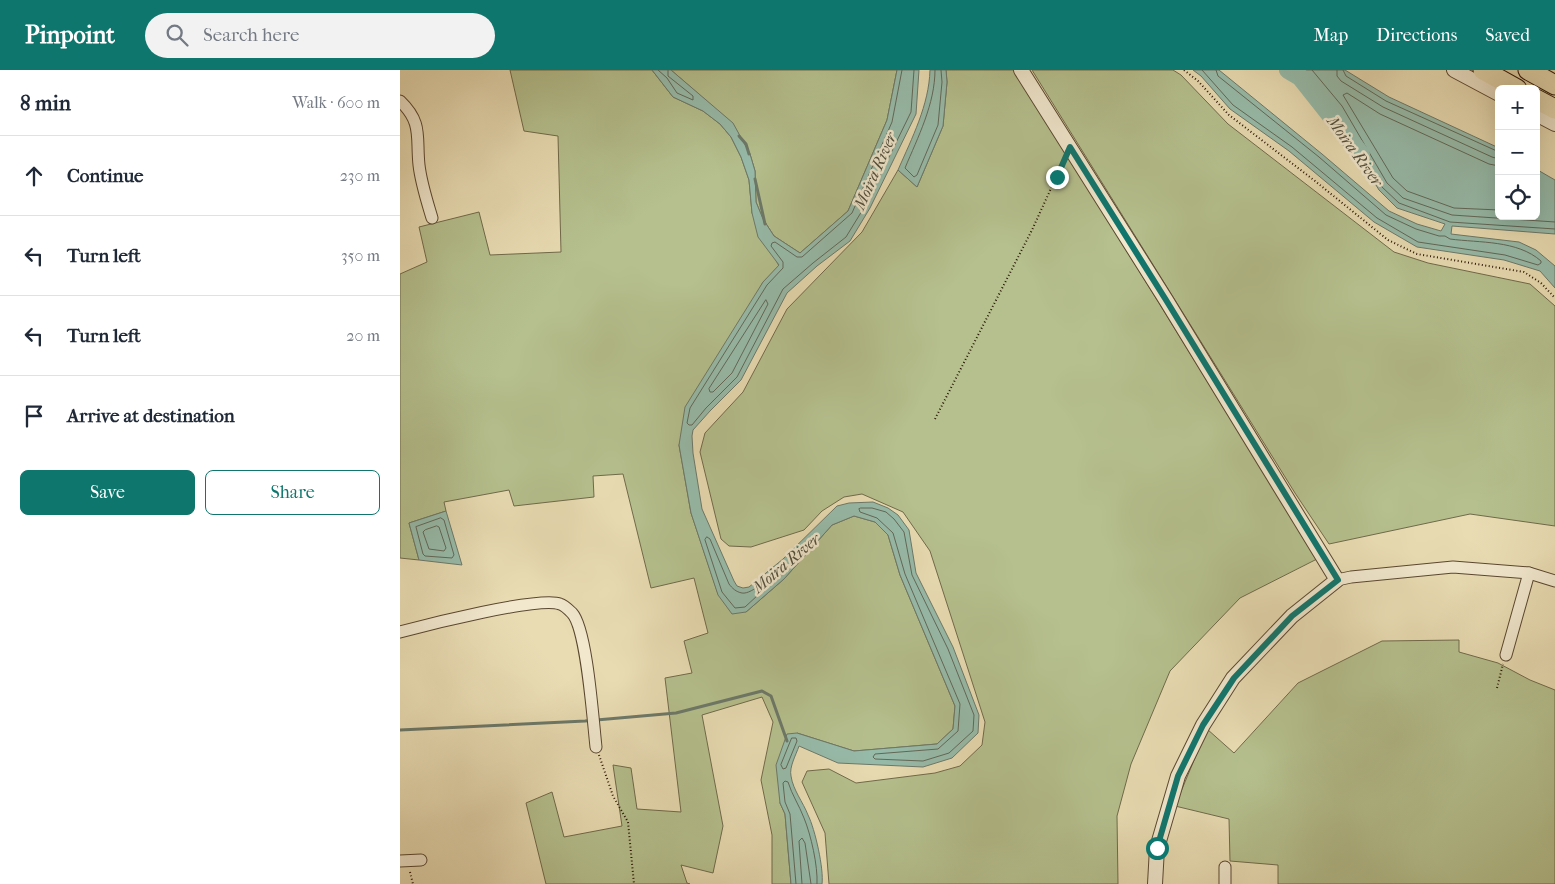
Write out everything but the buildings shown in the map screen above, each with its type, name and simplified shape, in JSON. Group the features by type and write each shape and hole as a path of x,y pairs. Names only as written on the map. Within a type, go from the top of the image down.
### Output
{"highway":[{"path":"1483,70 1510,85"},
{"path":"1528,70 1555,84"},
{"path":"1540,101 1555,109"}],"street":[{"path":"1021,70 1166,300 1338,580"},
{"path":"1454,70 1495,92"},
{"path":"400,101 415,120 419,139 419,166 432,218"},
{"path":"1540,116 1555,124"},
{"path":"1155,884 1157,848 1178,776 1203,725 1240,671 1292,616 1338,580 1351,577 1453,567 1529,572 1555,581"},
{"path":"1506,655 1529,572"},
{"path":"400,632 437,622 539,602 560,604 574,614 584,644 596,747"},
{"path":"404,861 421,860"},
{"path":"1225,868 1225,884"}],"path":[{"path":"1184,70 1198,81 1229,116 1315,181 1388,240 1417,254 1524,272 1540,283 1555,298"},
{"path":"935,420 1032,230 1070,147"},
{"path":"1497,688 1506,655"},
{"path":"596,747 613,796 628,822 634,884"},
{"path":"404,861 413,884"}],"shaded area":[{"path":"510,70 652,70 673,97 703,111 720,124 731,137 741,157 749,180 752,213 779,266 763,282 679,445 691,513 718,594 746,612 784,579 832,525 854,516 875,522 888,535 900,575 955,706 953,729 937,744 854,751 797,733 780,803 785,814 791,884 772,884 772,835 761,780 773,722 762,697 702,715 723,826 713,873 681,865 687,883 690,884 546,884 526,803 552,792 564,837 622,826 613,765 631,768 637,809 681,812 665,678 692,673 684,641 708,633 694,578 651,588 623,474 593,476 594,497 514,506 509,490 444,502 446,511 409,523 419,560 400,558 400,274 427,262 419,227 479,212 490,255 561,252 558,136 524,131"},
{"path":"671,70 897,70 887,120 848,211 800,253 774,236 763,219 756,202 755,171 750,154 733,124"},
{"path":"946,70 1015,70 1317,559 1240,598 1170,671 1131,764 1117,816 1118,884 829,884 825,833 802,782 807,771 829,769 856,783 935,773 960,766 982,745 985,722 930,551 903,512 862,494 844,497 822,511 804,530 751,547 729,546 721,539 700,452 705,433 743,392 787,309 862,232 898,170 917,187 943,126 947,82"},
{"path":"1032,70 1173,70 1181,75 1228,124 1394,252 1428,263 1530,284 1555,306 1555,526 1470,514 1329,544 1295,493"},
{"path":"1459,640 1459,652 1498,663 1530,680 1555,690 1555,884 1278,884 1278,865 1230,861 1229,819 1175,806 1207,729 1234,753 1298,683 1382,641"}],"water":[{"path":"652,70 671,70 733,123 750,154 755,171 756,202 763,219 774,236 800,253 848,211 887,120 897,70 919,70 916,114 870,208 850,241 817,266 787,293 741,380 693,430 692,436 702,509 737,586 749,587 783,559 837,506 849,503 873,502 888,508 898,515 909,530 916,573 953,647 979,715 978,733 952,758 923,767 838,763 799,746 792,765 791,776 811,821 820,859 822,884 791,884 785,814 780,803 776,765 787,734 797,733 854,751 937,744 953,729 955,706 900,575 888,535 875,522 854,516 832,525 784,579 746,612 732,614 718,595 691,513 679,445 685,407 763,282 779,265 758,237 752,213 749,180 741,157 731,137 720,124 703,111 673,97"},
{"path":"930,70 946,70 947,82 943,126 917,187 898,170 923,109 927,96"},
{"path":"1193,70 1219,70 1389,211 1417,224 1441,231 1445,224 1397,208 1379,190 1332,113 1297,70 1345,70 1389,97 1495,146 1495,220 1540,220 1540,171 1555,180 1555,234 1452,226 1451,234 1519,242 1536,250 1555,266 1555,288 1540,271 1504,260 1417,247 1374,222 1289,151 1230,109 1201,76"},
{"path":"446,511 462,565 419,560 409,523"}],"waterway":[{"name":"Moira River","path":"1288,70 1300,77 1361,154"},
{"path":"739,136 746,144 749,154"},
{"path":"755,179 765,224"},
{"path":"400,730 585,721 676,713 762,691 771,696 787,741"}],"route":[{"path":"1057,177 1070,147 1338,580 1292,616 1234,678 1203,725 1178,776 1157,848"}]}
